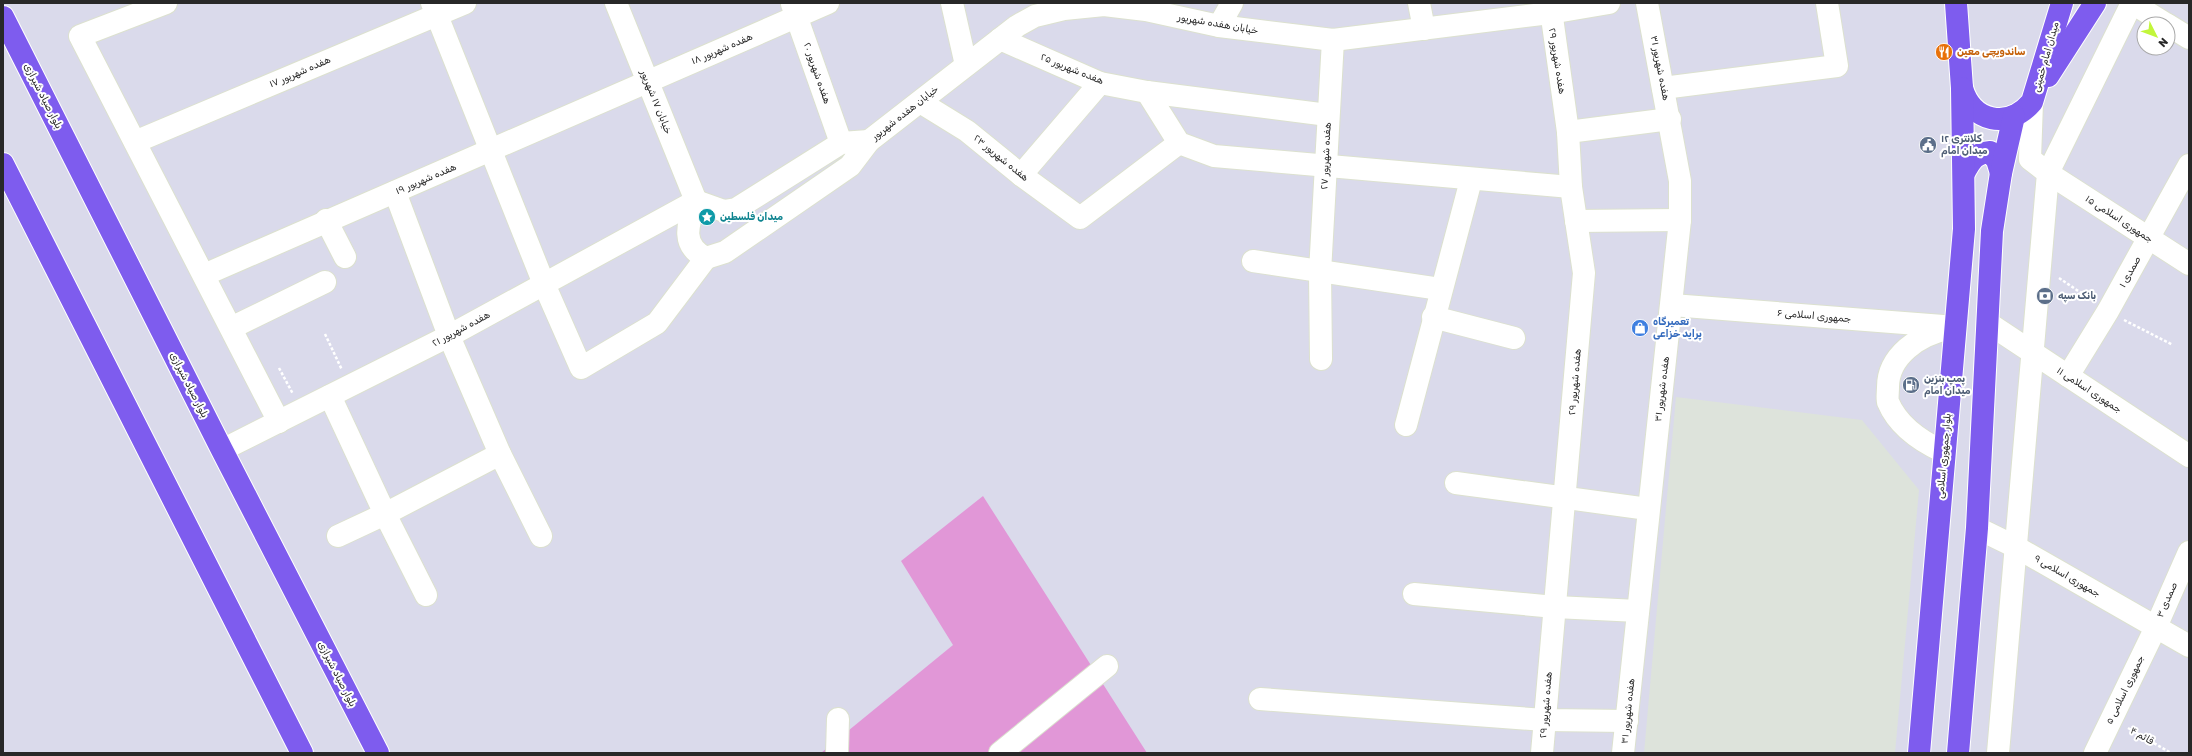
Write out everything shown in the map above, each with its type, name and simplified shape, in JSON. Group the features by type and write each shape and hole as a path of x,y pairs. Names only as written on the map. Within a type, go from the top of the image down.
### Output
{"main road":[{"path":"1956,3 1962,88 1972,108 1985,116 1999,119 2014,116 2001,173 1992,231 1977,528 1958,753"},
{"name":"میدان امام خمینی","path":"2014,116 2021,113 2034,99 2062,3"},
{"path":"2034,99 2095,3"},
{"name":"بلوار صیاد شیرازی","path":"3,17 222,450 378,753"},
{"name":"بلوار جمهوری اسلامی","path":"1919,753 1964,229 1962,88"},
{"path":"1964,173 1971,159 1980,153 1990,152 1997,160 2001,173"},
{"path":"3,164 302,753"}],"street":[{"path":"166,3 80,36 279,422"},
{"name":"هفده شهریور ۱۷","path":"135,142 434,9 465,3"},
{"name":"خیابان ۱۷ شهریور","path":"616,3 696,201"},
{"name":"هفده شهریور ۱۸","path":"647,80 794,10 828,3"},
{"path":"952,3 966,65"},
{"path":"1219,26 1232,3"},
{"path":"1419,3 1424,29"},
{"name":"خیابان هفده شهریور","path":"869,141 1039,9 1064,9 1104,5 1146,10 1219,26 1333,40 1424,29 1550,8 1609,3"},
{"name":"هفده شهریور ۳۱","path":"1624,753 1648,509 1672,305 1680,220 1680,181 1648,3"},
{"path":"1663,88 1837,66 1827,3"},
{"path":"1998,753 2048,173 2132,3 2153,16"},
{"name":"هفده شهریور ۲۹","path":"1542,753 1584,273 1571,187 1568,132 1550,8"},
{"path":"434,9 492,150 544,284 581,368 657,323 706,258 725,252 850,166 869,141"},
{"name":"هفده شهریور ۲۰","path":"794,10 841,143"},
{"path":"2176,30 2189,38"},
{"name":"هفده شهریور ۲۵","path":"1000,39 1100,83 1147,92 1328,115"},
{"name":"هفده شهریور ۲۷","path":"1321,359 1320,272 1333,40"},
{"name":"هفده شهریور ۱۹","path":"204,275 326,220 492,150 647,80"},
{"path":"1021,175 1100,83"},
{"path":"1147,92 1179,143 1214,156 1326,165 1471,180 1571,187"},
{"name":"جمهوری اسلامی ۱۵","path":"2034,99 2030,159 2048,173 2189,264"},
{"name":"هفده شهریور ۲۳","path":"920,102 967,131 1021,175 1080,218 1179,143"},
{"path":"1568,132 1670,119"},
{"path":"706,258 698,254 690,243 687,227 696,201 724,211 736,209 841,143 869,141"},
{"name":"صمدی ۱","path":"2068,376 2108,312 2189,165"},
{"path":"1406,425 1440,289 1471,180"},
{"path":"395,192 449,336 500,454 541,536"},
{"name":"هفده شهریور ۲۱","path":"222,450 449,336 696,201"},
{"path":"326,220 345,257"},
{"path":"1576,221 1680,220"},
{"path":"1253,261 1440,289"},
{"path":"231,328 325,282"},
{"name":"جمهوری اسلامی ۶","path":"1672,305 1956,327"},
{"path":"1433,317 1514,338"},
{"name":"جمهوری اسلامی ۱۱","path":"1988,324 2189,456"},
{"path":"1944,452 1915,436 1900,422 1888,401 1888,378 1897,359 1915,342 1931,333 1956,327"},
{"path":"330,396 385,514 426,595"},
{"path":"338,536 385,514 500,454"},
{"path":"1456,483 1648,509"},
{"name":"جمهوری اسلامی ۹","path":"1977,528 2016,547 2189,646"},
{"name":"صمدی ۳","path":"2156,627 2189,552"},
{"path":"1414,594 1555,607 1638,611"},
{"name":"جمهوری اسلامی ۵","path":"2095,753 2156,627"},
{"path":"1000,753 1107,666"},
{"path":"1260,699 1545,720 1627,721"},
{"path":"837,753 838,719"}],"path":[{"path":"325,334 350,386"},
{"path":"279,368 301,410"},
{"name":"قائم ۴","path":"2112,718 2171,753"}],"shaded area":[{"path":"1676,397 1862,420 1919,490 1895,753 1644,753"},
{"path":"983,496 1147,753 821,753 953,645 901,561"}],"place":[{"name":"ساندویچی معین","path":"1944,52"},
{"name":"کلانتری ۱۲ میدان امام","path":"1928,145"},
{"name":"میدان فلسطین","path":"707,217"},
{"name":"بانک سپه","path":"2045,296"},
{"name":"تعمیرگاه پراید خزاعی","path":"1640,328"},
{"name":"پمپ بنزین میدان امام","path":"1911,385"}]}
